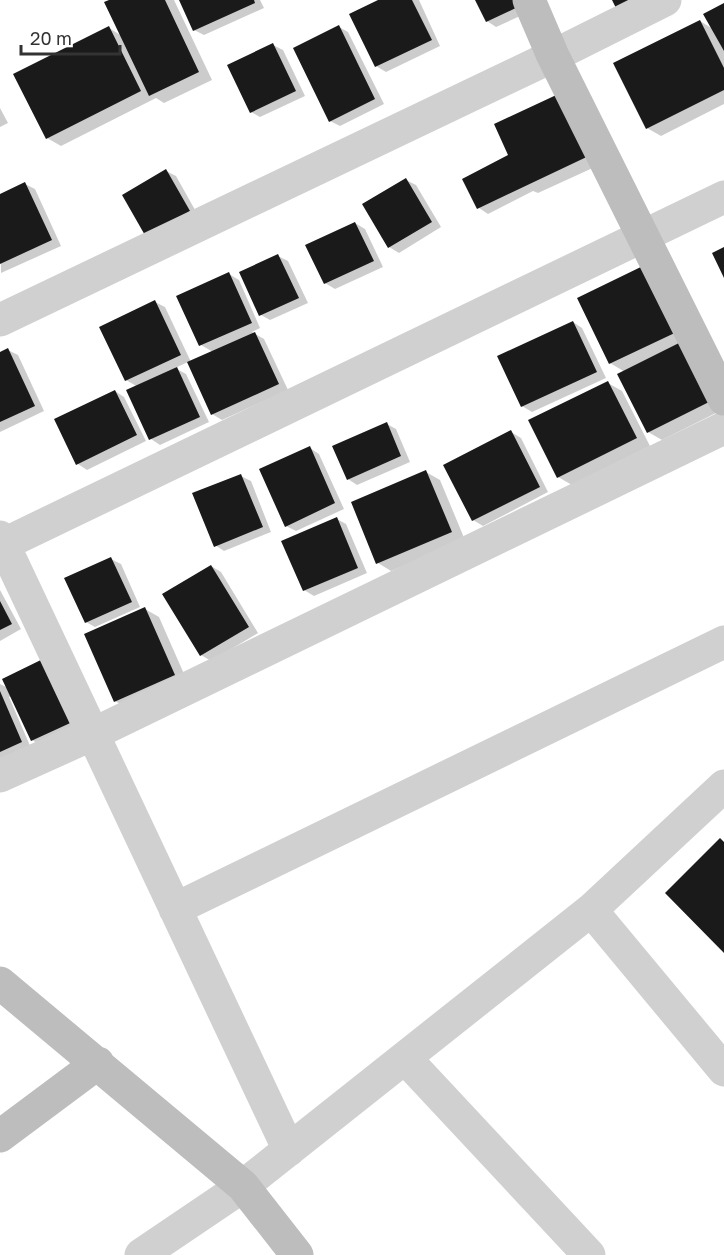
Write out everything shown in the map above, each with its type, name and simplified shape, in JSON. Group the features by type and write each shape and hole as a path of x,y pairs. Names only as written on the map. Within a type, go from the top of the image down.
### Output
{"street":[{"path":"530,0 553,56 724,399"},
{"path":"0,320 553,56 665,0"},
{"path":"289,1150 1,542 724,197"},
{"path":"0,776 93,734 724,428"},
{"path":"175,909 724,642"},
{"path":"141,1255 243,1186 591,910 724,786"},
{"path":"591,910 724,1070"},
{"path":"0,983 243,1186 297,1255"},
{"path":"405,1058 589,1255"},
{"path":"0,1136 98,1063"}],"building":[{"path":"109,0 165,0 199,72 149,96 104,2"},
{"path":"179,0 254,0 255,3 193,31"},
{"path":"378,0 412,0 432,40 375,67 349,14"},
{"path":"475,0 517,0 520,6 486,22"},
{"path":"612,0 635,0 617,10"},
{"path":"724,3 724,51 703,14"},
{"path":"700,20 724,68 724,90 646,129 613,63"},
{"path":"339,25 375,99 329,122 293,48"},
{"path":"109,26 141,91 46,139 13,74"},
{"path":"273,43 296,91 250,113 227,65"},
{"path":"567,90 595,153 477,209 462,179 508,155 494,124"},
{"path":"166,169 190,211 146,237 122,195"},
{"path":"406,178 432,222 388,248 362,204"},
{"path":"25,182 52,240 0,264 0,194"},
{"path":"355,222 374,261 324,284 305,245"},
{"path":"724,247 724,278 712,253"},
{"path":"278,254 299,298 259,316 239,272"},
{"path":"649,263 681,330 609,364 577,298"},
{"path":"229,272 252,323 199,346 176,296"},
{"path":"155,300 181,355 125,381 99,327"},
{"path":"573,321 597,372 521,407 497,356"},
{"path":"255,332 279,384 211,415 187,362"},
{"path":"685,340 715,399 647,433 617,374"},
{"path":"8,348 35,406 0,422 0,352"},
{"path":"177,367 200,417 149,440 126,390"},
{"path":"608,381 637,438 557,478 528,420"},
{"path":"115,390 137,435 76,465 54,419"},
{"path":"387,422 401,456 347,480 332,446"},
{"path":"511,430 540,487 472,521 443,465"},
{"path":"310,446 335,503 285,527 259,469"},
{"path":"426,470 452,532 376,564 351,502"},
{"path":"241,474 263,527 214,547 192,493"},
{"path":"337,517 358,568 303,591 281,541"},
{"path":"111,557 132,602 85,623 64,578"},
{"path":"211,565 249,627 200,656 162,594"},
{"path":"0,601 12,624 0,630"},
{"path":"145,607 175,675 114,702 84,634"},
{"path":"49,656 79,719 31,741 2,679"},
{"path":"0,691 22,742 0,752"},
{"path":"720,838 724,842 724,953 665,893"}]}
